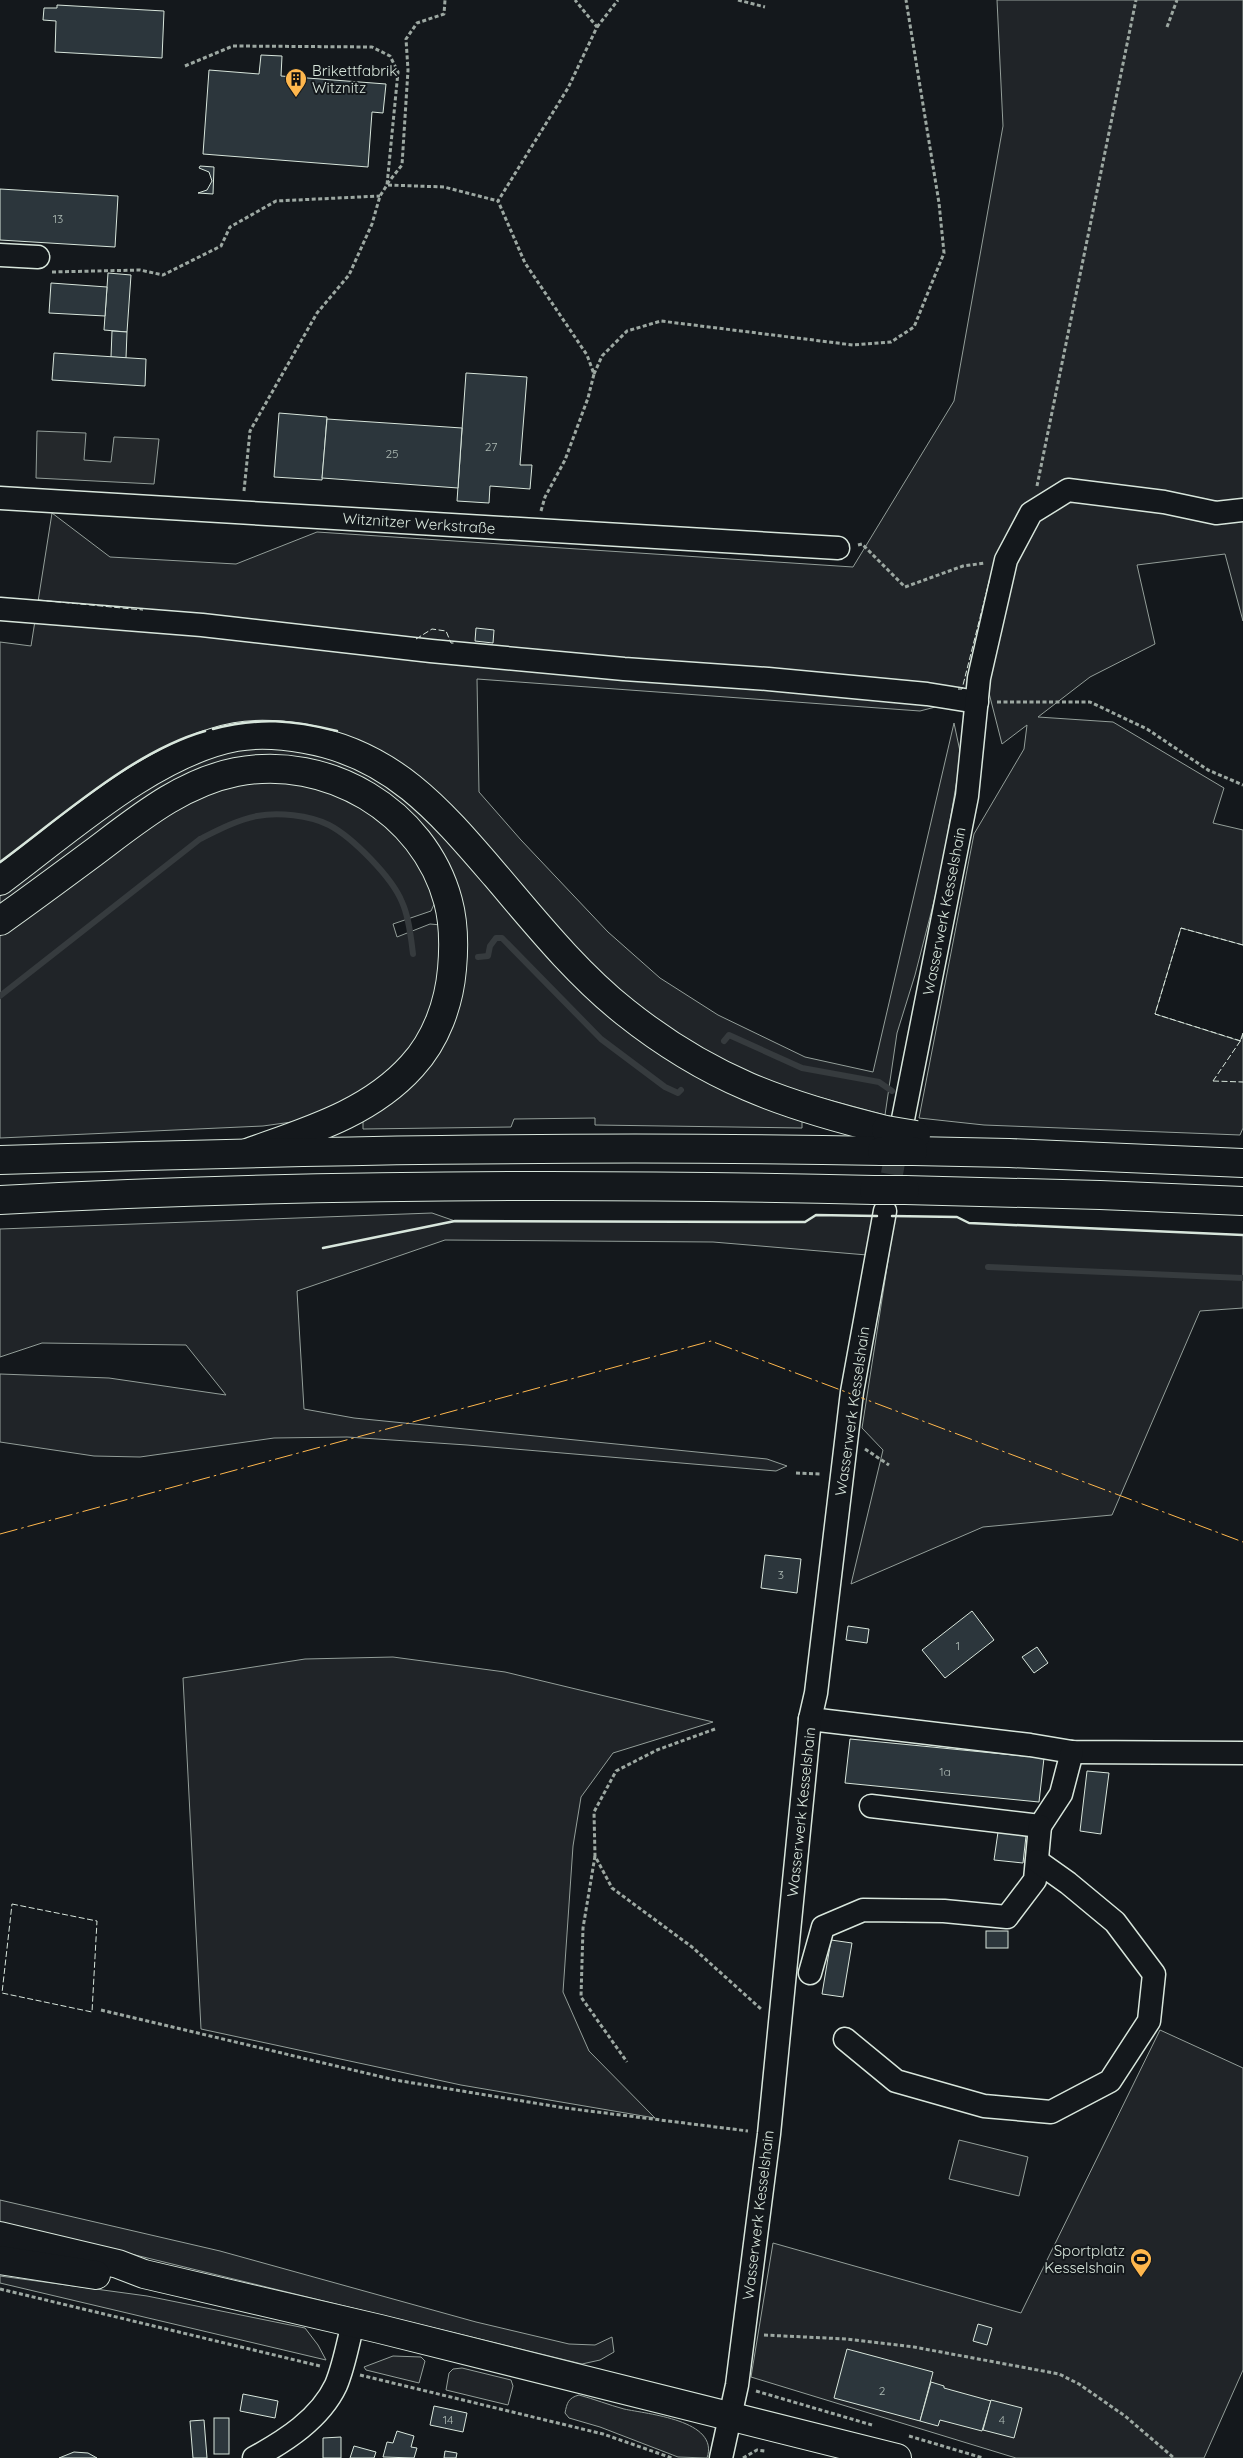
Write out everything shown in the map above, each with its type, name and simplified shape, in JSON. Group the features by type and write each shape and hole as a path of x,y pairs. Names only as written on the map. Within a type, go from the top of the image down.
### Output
{"main road":[{"path":"0,881 107,801 174,758 208,745 237,737 284,736 327,743 367,758 397,776 422,795 447,819 545,934 622,1010 659,1038 693,1060 748,1088 789,1104 900,1137 1009,1153 1243,1163"},
{"path":"0,921 151,810 187,788 235,772 272,767 316,774 360,790 396,816 428,852 448,901 454,944 450,993 436,1032 413,1066 380,1095 335,1121 247,1153"},
{"path":"0,1160 247,1153 695,1148 900,1137"},
{"path":"0,1200 90,1195 504,1186 690,1186 880,1200 905,1190 1100,1194 1243,1201"},
{"path":"0,2236 118,2264 144,2274 353,2323 731,2416 902,2447"},
{"path":"0,2260 92,2275 114,2277 144,2274"}],"street":[{"path":"0,255 44,264"},
{"path":"1031,513 1068,490 1164,502 1216,513 1243,510"},
{"name":"Witznitzer Werkstraße","path":"0,498 838,548"},
{"name":"Wasserwerk Kesselshain","path":"900,1137 967,796 979,678 1006,560 1031,513"},
{"path":"0,610 202,625 431,652 605,668 777,680 928,694 976,702"},
{"name":"Wasserwerk Kesselshain","path":"721,2458 731,2416 744,2333 769,2134 810,1719 816,1693 841,1474 880,1200"},
{"path":"810,1719 1030,1745 1072,1752 1243,1752"},
{"path":"810,1973 823,1927 863,1910 944,1911 1007,1917 1035,1880 1040,1826 1061,1794 1072,1752"},
{"path":"871,1806 1040,1826"},
{"path":"845,2039 896,2081 984,2106 1051,2112 1110,2081 1149,2021 1154,1974 1115,1922 1068,1882 1037,1861"},
{"path":"254,2458 289,2438 326,2402 341,2371 353,2323"}],"path":[{"path":"242,511 250,431 317,313 349,275 372,224 380,196 402,165 408,70 406,39 417,23 444,14 445,0"},
{"path":"575,0 597,27"},
{"path":"498,202 568,88 597,27 618,0"},
{"path":"738,0 765,8"},
{"path":"536,530 545,497 565,460 588,398 594,374 602,356 627,331 661,321 853,345 891,342 914,327 944,253 939,203 906,0"},
{"path":"1031,513 1136,0"},
{"path":"1167,26 1177,0"},
{"path":"185,66 233,46 372,47 390,56 398,72 387,185"},
{"path":"387,185 444,186 498,202 525,263 587,355 594,374"},
{"path":"44,264 140,270 163,275 222,246 230,226 276,201 380,196"},
{"path":"838,548 862,544 905,587 963,566 1006,560"},
{"path":"976,702 1090,702 1147,729 1208,770 1243,785"},
{"path":"796,1474 841,1474"},
{"path":"627,2062 581,1997 583,1928 595,1856 594,1812 616,1770 657,1750 715,1729"},
{"path":"595,1856 612,1888 692,1947 780,2026"},
{"path":"101,2010 394,2080 565,2108 769,2134"},
{"path":"744,2333 778,2337 846,2339 914,2347 1003,2362 1059,2374 1079,2384 1125,2416 1174,2458"},
{"path":"736,2385 879,2427"},
{"path":"902,2447 983,2458"},
{"path":"742,2458 757,2450 767,2452"}],"shaded area":[{"path":"997,0 1243,0 1243,621 1225,554 1137,565 1155,644 1090,677 1038,717 1113,722 1224,788 1213,823 1243,830 1243,945 1181,928 1155,1014 1240,1041 1243,1033 1243,1128 1240,1135 984,1125 919,1118 974,834 1024,749 1027,725 1002,744 989,693 920,711 477,679 479,792 521,840 608,932 660,978 718,1015 805,1057 873,1072 954,723 961,756 941,874 915,975 897,1033 885,1115 778,1086 721,1060 666,1028 616,990 358,741 307,724 258,721 211,730 166,748 123,772 0,862 0,642 31,646 52,513 110,557 236,564 317,532 853,567 954,401 1003,126"},
{"path":"37,431 86,433 84,460 111,462 114,437 159,439 154,484 36,478"},
{"path":"269,747 335,756 406,794 553,958 802,1119 802,1128 595,1125 595,1118 514,1119 511,1127 363,1129 363,1118 459,998 420,825 247,761 0,909 0,896 81,833 141,790 172,772 202,758 231,750"},
{"path":"269,780 327,790 381,819 425,871 436,900 431,911 393,924 397,937 430,924 441,925 444,945 434,1010 393,1074 306,1120 263,1126 0,1138 0,932 138,833 195,797 234,783"},
{"path":"432,1213 455,1221 805,1222 816,1215 874,1216 867,1255 713,1242 445,1240 297,1291 304,1409 354,1418 767,1459 787,1466 776,1471 467,1445 347,1437 274,1438 140,1457 94,1456 0,1442 0,1374 109,1378 226,1395 186,1345 42,1343 0,1357 0,1229"},
{"path":"895,1216 957,1217 969,1223 1243,1235 1243,1308 1200,1311 1112,1515 983,1527 851,1584 883,1450 862,1428"},
{"path":"393,1657 505,1672 713,1722 613,1753 581,1797 573,1846 563,1992 589,2051 655,2118 461,2085 201,2029 183,1678 305,1659"},
{"name":"Sportplatz Kesselshain","path":"1160,2030 1243,2068 1243,2370 1204,2458 1016,2458 751,2377 773,2243 1021,2313"},
{"path":"959,2140 1028,2157 1019,2196 949,2179"},
{"path":"0,2200 220,2251 476,2322 569,2344 595,2345 612,2337 614,2352 600,2360 582,2364 0,2222"},
{"path":"0,2276 147,2296 305,2328 318,2345 326,2360 0,2283"},
{"path":"393,2356 421,2357 425,2361 419,2383 366,2370 364,2367"},
{"path":"462,2368 511,2380 513,2386 508,2405 446,2390 449,2373 453,2369"},
{"path":"579,2395 624,2409 679,2421 693,2427 703,2435 708,2445 707,2458 678,2457 600,2427 569,2418 565,2413 567,2404 570,2399"}],"building":[{"path":"57,5 164,11 162,58 55,52 56,21 43,20 44,8 57,8"},
{"name":"Brikettfabrik Witznitz","path":"261,55 282,56 281,76 386,84 383,113 372,112 368,167 203,154 209,70 259,74"},
{"path":"200,166 214,167 213,194 198,193 207,190 212,181 209,172 199,168"},
{"path":"0,189 118,196 115,247 0,240"},
{"path":"108,273 131,275 127,332 104,330"},
{"path":"51,283 107,287 105,316 49,313"},
{"path":"112,331 127,332 126,358 111,357"},
{"path":"54,353 146,359 145,386 52,380"},
{"path":"466,373 527,377 520,465 532,465 530,489 490,486 489,503 457,501"},
{"path":"279,413 327,417 322,480 274,477"},
{"path":"327,419 462,428 458,488 322,478"},
{"path":"476,628 494,630 493,643 475,641"},
{"path":"765,1555 801,1559 797,1593 761,1588"},
{"path":"972,1611 994,1640 945,1678 922,1650"},
{"path":"848,1626 869,1629 867,1643 846,1640"},
{"path":"1037,1647 1048,1663 1034,1673 1022,1657"},
{"path":"850,1739 1044,1758 1039,1802 845,1783"},
{"path":"1087,1771 1109,1773 1101,1834 1080,1831"},
{"path":"998,1832 1026,1836 1023,1863 994,1860"},
{"path":"986,1931 1008,1931 1008,1948 986,1948"},
{"path":"831,1940 852,1943 843,1997 822,1994"},
{"path":"978,2324 992,2328 987,2345 973,2341"},
{"path":"847,2349 933,2372 920,2421 834,2398"},
{"path":"931,2382 944,2386 944,2388 991,2401 982,2431 940,2420 938,2426 920,2421"},
{"path":"243,2394 278,2401 275,2418 240,2411"},
{"path":"991,2400 1022,2408 1014,2438 983,2430"},
{"path":"434,2406 467,2413 463,2432 430,2425"},
{"path":"214,2418 229,2418 229,2454 214,2454"},
{"path":"204,2420 207,2458 193,2458 190,2421"},
{"path":"397,2431 414,2436 411,2447 417,2448 414,2458 383,2457 387,2442 393,2443"},
{"path":"341,2437 341,2458 323,2458 323,2438"},
{"path":"354,2446 376,2452 374,2458 350,2458"},
{"path":"445,2451 457,2453 456,2458 444,2458"},
{"path":"74,2452 88,2453 97,2458 59,2458"}],"waterway":[{"path":"0,996 200,839 235,823 265,815 293,815 321,822 329,825 360,848 381,870 397,892 408,921 413,954"},
{"path":"478,957 488,956 490,946 496,938 502,938 601,1039 665,1087 678,1093 681,1090"},
{"path":"724,1041 729,1035 802,1068 879,1082 892,1091"},
{"path":"988,1267 1243,1278"}],"tunnel":[{"path":"886,1207 899,1135"}],"fence":[{"path":"958,689 962,689 990,578"},
{"path":"38,600 143,610"},
{"path":"416,639 432,629 446,631 451,643 455,643"},
{"path":"1243,945 1181,928 1155,1014 1241,1041 1243,1033"},
{"path":"1213,1081 1241,1040"},
{"path":"1213,1081 1243,1082"},
{"path":"12,1904 97,1921 92,2012 2,1993 12,1904"}],"wall":[{"path":"213,729 229,725 275,721 305,724 337,731"},
{"path":"0,862 72,806 124,770 151,754 205,731"},
{"path":"323,1248 455,1221 805,1222 816,1215 877,1216"},
{"path":"892,1216 957,1217 969,1223 1243,1235"}],"power":[{"path":"0,1534 711,1341 1243,1542"}],"place":[{"name":"Brikettfabrik Witznitz","path":"296,98"},
{"name":"Sportplatz Kesselshain","path":"1141,2278"}]}
